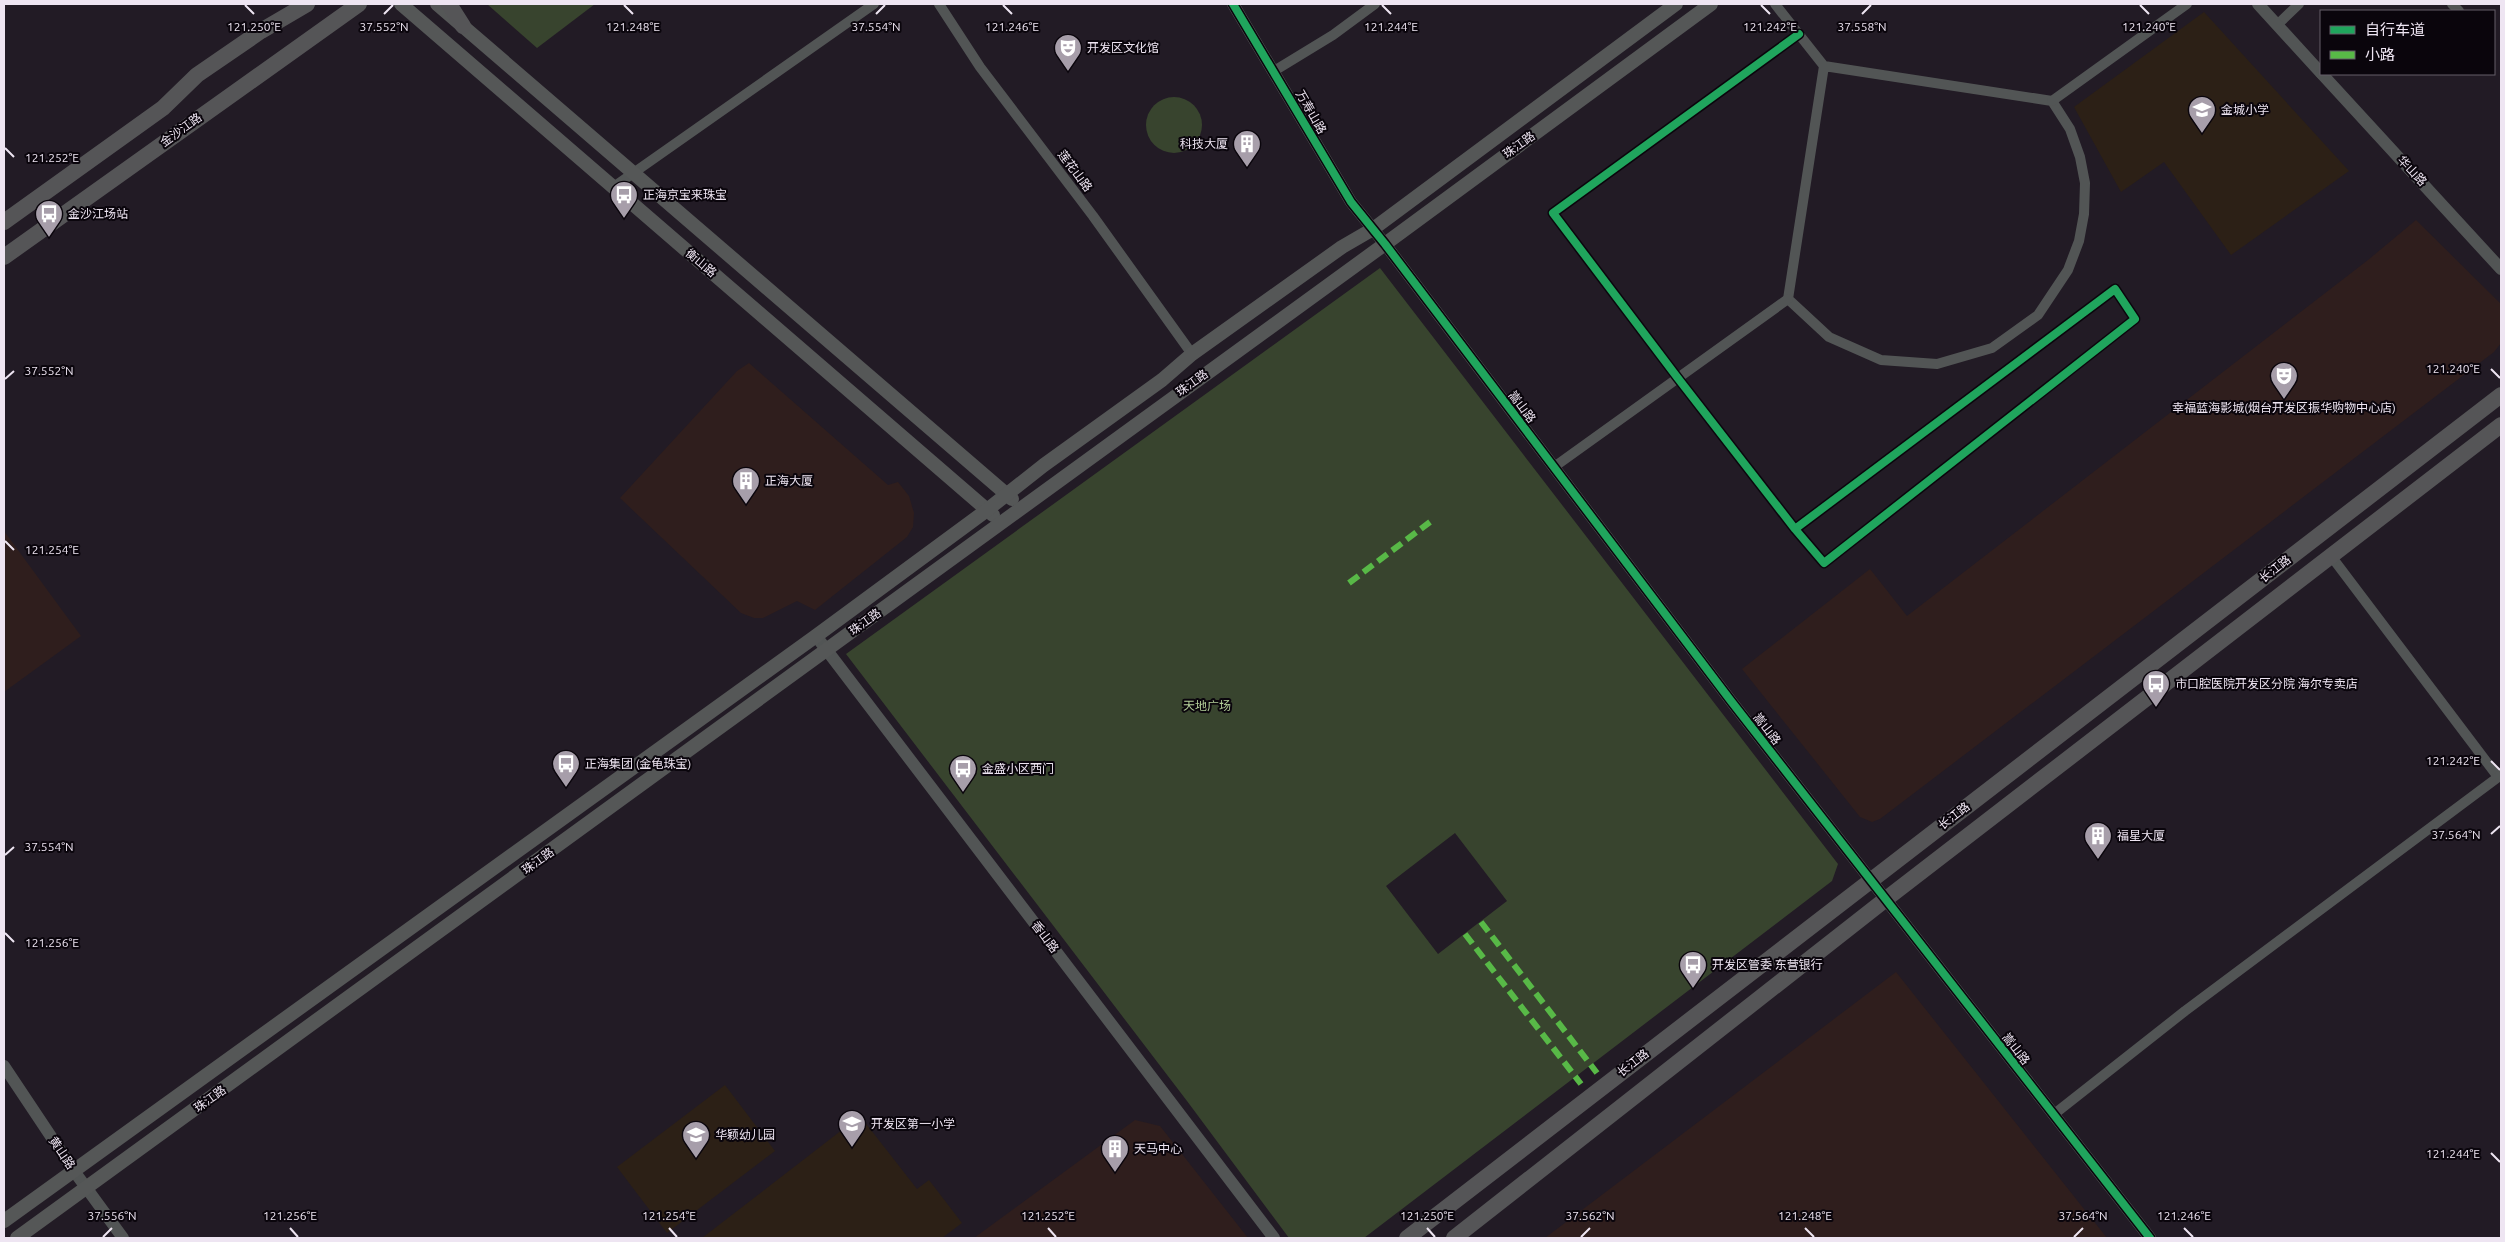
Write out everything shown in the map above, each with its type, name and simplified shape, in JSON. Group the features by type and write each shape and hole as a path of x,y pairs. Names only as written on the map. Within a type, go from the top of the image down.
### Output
{"main road":[{"path":"261,31 293,4"},
{"path":"4,222 163,108 197,75 261,31 307,4"},
{"name":"金沙江路","path":"4,257 360,4"},
{"name":"衡山路","path":"402,4 612,188 1000,522"},
{"name":"衡山路","path":"437,4 1020,508"},
{"path":"449,4 463,26"},
{"path":"4,1221 816,636 1162,380 1192,354 1342,247 1373,229 1676,4"},
{"name":"珠江路","path":"17,1238 1385,244 1711,4"},
{"name":"长江路","path":"1407,1238 2501,395"},
{"name":"长江路","path":"1454,1238 1886,899 2501,425"}],"street":[{"path":"612,188 632,172 655,159 874,4"},
{"name":"莲花山路","path":"938,4 980,67 1093,216 1192,354"},
{"name":"万寿山路","path":"1234,4 1351,202 1373,229"},
{"path":"1274,70 1333,35 1375,4"},
{"path":"1775,4 1824,66 2052,101 2187,4"},
{"name":"华山路","path":"2258,4 2320,71"},
{"path":"2277,25 2299,4"},
{"path":"1796,529 2115,290 2135,319 1824,563 1796,529 1676,377 1552,214 1799,34"},
{"path":"1554,467 1676,377 1788,299 1824,66"},
{"name":"华山路","path":"2324,75 2501,269"},
{"path":"1788,299 1829,337 1881,360 1937,364 1992,348 2038,315 2068,270 2079,241 2084,214 2085,183 2080,157 2070,128 2052,101"},
{"name":"嵩山路","path":"1373,229 1731,701 2150,1238"},
{"path":"2053,1115 2185,1011 2500,776 2331,556"},
{"name":"香山路","path":"816,636 1274,1238"},
{"name":"黄山路","path":"4,1066 74,1171 123,1238"}],"shaded area":[{"name":"金城小学","path":"2204,12 2349,171 2231,255 2164,162 2121,192 2074,107"},
{"path":"2416,220 2501,304 2501,343 2494,352 1880,819 1872,822 1860,817 1742,669 1870,569 1907,616 2368,260"},
{"path":"749,363 888,485 898,482 909,496 914,513 913,527 907,537 815,610 797,601 763,618 754,618 741,613 620,498 737,371"},
{"path":"4,531 81,636 4,692"},
{"path":"1896,972 2107,1238 1545,1238"},
{"name":"华颖幼儿园","path":"725,1085 775,1151 667,1233 617,1167"},
{"name":"开发区第一小学","path":"860,1116 917,1189 929,1180 962,1223 942,1238 702,1238"},
{"path":"1135,1120 1160,1126 1248,1238 974,1238"}],"green space":[{"path":"487,4 595,4 537,48"},
{"path":"1174,97 1189,102 1197,110 1202,125 1197,140 1189,148 1174,153 1159,148 1151,140 1146,125 1151,110 1159,102"},
{"name":"天地广场","path":"1380,268 1838,864 1832,881 1364,1238 1289,1238 1187,1101 846,654","holes":["1455,833 1507,901 1438,954 1386,886"]}],"marked path":[{"path":"1349,583 1430,522"},
{"path":"1481,922 1597,1073"},
{"path":"1465,934 1581,1084"}],"cycle path":[{"path":"1233,4 1351,202 1385,244 1731,701 2150,1238"},
{"path":"1795,529 1824,563 2135,319 2115,289 1795,529 1553,213 1799,34"}],"place":[{"name":"开发区文化馆","path":"1068,72"},
{"name":"金城小学","path":"2202,134"},
{"name":"科技大厦","path":"1247,168"},
{"name":"正海京宝来珠宝","path":"624,219"},
{"name":"金沙江场站","path":"49,238"},
{"name":"幸福蓝海影城(烟台开发区振华购物中心店)","path":"2284,400"},
{"name":"正海大厦","path":"746,505"},
{"name":"市口腔医院开发区分院 海尔专卖店","path":"2156,708"},
{"name":"正海集团 (金龟珠宝)","path":"566,788"},
{"name":"金盛小区西门","path":"963,793"},
{"name":"福星大厦","path":"2098,860"},
{"name":"开发区管委 东营银行","path":"1693,989"},
{"name":"开发区第一小学","path":"852,1148"},
{"name":"华颖幼儿园","path":"696,1159"},
{"name":"天马中心","path":"1115,1173"}]}
